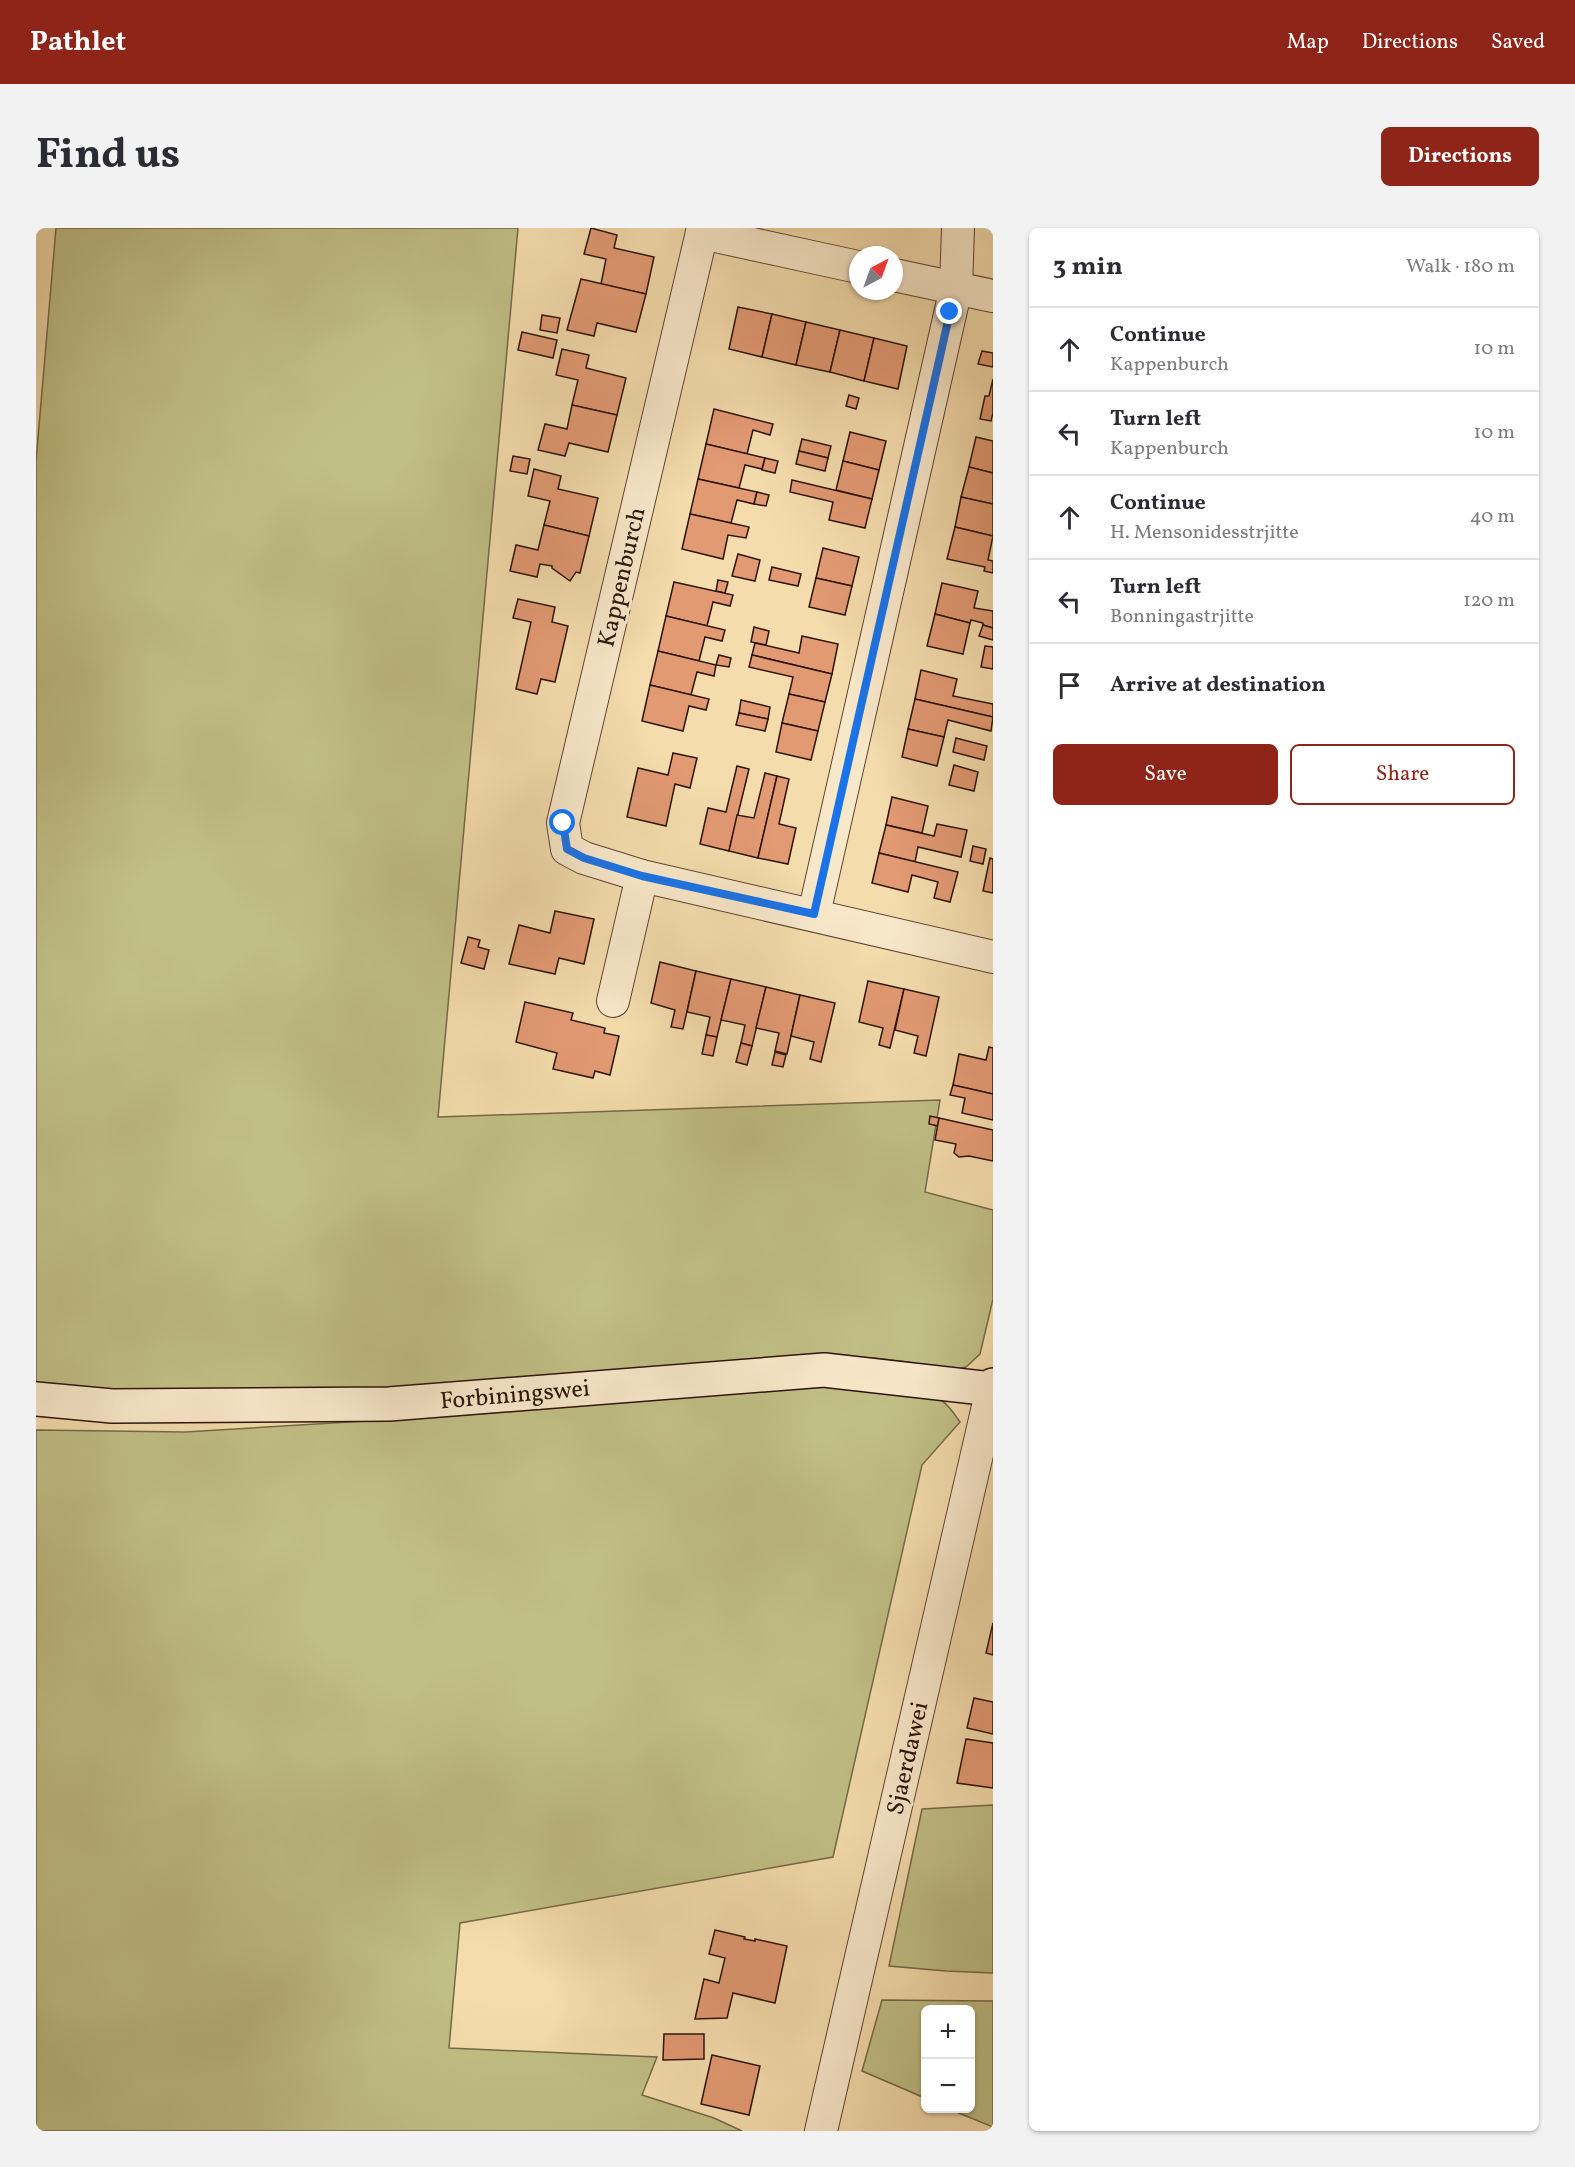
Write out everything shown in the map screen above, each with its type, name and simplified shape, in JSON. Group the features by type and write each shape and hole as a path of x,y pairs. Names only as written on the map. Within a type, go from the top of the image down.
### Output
{"street":[{"path":"814,914 956,288 958,228"},
{"path":"702,231 849,265"},
{"name":"Kappenburch","path":"642,876 584,858 567,849 563,823 702,231"},
{"path":"903,276 993,296"},
{"path":"613,1001 642,876 993,957"},
{"name":"Forbiningswei","path":"36,1399 112,1406 389,1404 824,1370 993,1387"},
{"name":"Sjaerdawei","path":"820,2131 993,1387"}],"shaded area":[{"path":"56,228 518,228 438,1117 940,1100 925,1192 993,1210 993,1299 980,1354 966,1367 945,1371 908,1362 827,1356 298,1397 112,1400 36,1385 36,461"},
{"path":"868,1387 907,1390 926,1394 942,1401 960,1422 922,1465 833,1857 460,1923 449,2048 657,2057 642,2095 714,2118 742,2131 36,2131 36,1430 185,1432 465,1415 791,1388"},
{"path":"993,1805 993,1973 889,1966 922,1809"},
{"path":"882,2000 993,2001 993,2127 959,2113 975,2113 975,2005 921,2005 921,2096 862,2071"}],"building":[{"path":"591,228 617,235 614,248 654,257 646,294 601,284 606,259 584,254"},
{"path":"581,279 646,294 636,332 597,323 594,336 567,330"},
{"path":"738,307 772,314 762,357 729,349"},
{"path":"772,314 806,322 796,365 762,357"},
{"path":"542,315 560,318 557,333 540,330"},
{"path":"806,322 840,330 830,372 796,365"},
{"path":"840,330 874,338 864,381 830,372"},
{"path":"522,332 557,340 553,358 518,350"},
{"path":"874,338 907,346 898,389 864,381"},
{"path":"562,349 589,355 586,368 626,378 617,415 572,405 578,380 556,375"},
{"path":"982,351 993,353 993,367 978,364"},
{"path":"993,379 991,421 980,419 985,396 989,396"},
{"path":"849,395 859,398 856,409 846,406"},
{"path":"572,405 617,415 608,452 569,443 565,456 538,450 545,424 567,429"},
{"path":"714,409 773,424 770,435 753,430 747,454 706,444"},
{"path":"850,432 886,441 879,470 843,461"},
{"path":"976,437 993,441 993,473 969,467"},
{"path":"802,439 831,446 828,458 799,451"},
{"path":"706,444 765,458 762,469 745,465 739,488 698,479"},
{"path":"799,451 828,458 825,471 796,464"},
{"path":"513,456 530,459 527,474 510,471"},
{"path":"765,458 778,461 775,473 762,470"},
{"path":"843,461 879,470 872,499 836,490"},
{"path":"969,467 993,473 993,504 961,497"},
{"path":"534,469 561,476 558,489 598,498 589,536 544,525 550,501 528,496"},
{"path":"698,479 757,492 754,504 737,500 731,523 690,514"},
{"path":"792,480 872,499 865,528 829,520 833,502 790,492"},
{"path":"757,492 769,495 766,506 754,504"},
{"path":"961,497 993,504 993,536 955,527"},
{"path":"690,514 749,527 746,538 728,535 723,559 682,549"},
{"path":"544,525 589,536 580,573 576,572 570,581 552,566 540,564 537,577 510,571 516,545 538,550"},
{"path":"955,527 993,536 988,560 993,561 993,573 984,571 985,567 947,559"},
{"path":"823,548 859,557 852,586 816,578"},
{"path":"738,554 760,560 755,581 732,576"},
{"path":"772,567 801,574 798,586 769,580"},
{"path":"816,578 852,586 845,615 809,607"},
{"path":"718,580 728,582 725,593 716,591"},
{"path":"674,582 733,595 730,606 713,602 707,626 666,616"},
{"path":"942,583 978,591 974,608 993,611 993,628 971,620 970,623 935,614"},
{"path":"518,599 555,607 552,622 568,626 555,682 541,679 537,694 516,689 531,622 513,618"},
{"path":"935,614 970,623 963,654 927,646"},
{"path":"666,616 725,630 722,641 705,637 699,661 658,651"},
{"path":"983,625 993,628 993,640 979,636"},
{"path":"754,627 769,631 766,645 751,642"},
{"path":"802,636 838,644 832,674 752,655 755,643 799,653"},
{"path":"985,646 993,647 993,669 981,667"},
{"path":"658,651 716,665 714,676 697,672 691,695 650,685"},
{"path":"719,655 731,658 729,667 716,665"},
{"path":"752,655 832,674 825,702 789,694 793,677 749,667"},
{"path":"921,670 957,679 953,696 993,704 993,717 915,699"},
{"path":"650,685 709,699 706,710 689,706 683,731 642,721"},
{"path":"789,694 825,702 818,731 782,723"},
{"path":"915,699 993,717 991,731 948,720 944,737 908,729"},
{"path":"741,700 770,707 768,719 739,713"},
{"path":"739,713 768,719 765,731 736,725"},
{"path":"782,723 818,731 811,760 776,752"},
{"path":"908,729 944,737 937,766 902,757"},
{"path":"956,738 987,746 984,760 953,752"},
{"path":"673,753 697,758 690,788 675,784 666,826 627,817 638,768 668,775"},
{"path":"954,765 978,772 974,791 949,785"},
{"path":"737,766 749,769 729,851 700,844 708,808 726,812"},
{"path":"765,773 777,776 758,858 729,851 737,815 754,818"},
{"path":"777,776 789,779 779,824 796,828 788,864 758,858"},
{"path":"892,797 928,806 922,833 886,825"},
{"path":"937,824 967,830 961,857 918,847 915,862 879,853 886,825 934,836"},
{"path":"973,846 986,849 983,864 970,861"},
{"path":"879,853 958,872 950,902 934,898 938,882 912,875 908,892 872,883"},
{"path":"990,858 993,859 993,893 983,891"},
{"path":"555,911 594,919 584,964 559,958 555,974 509,964 519,925 550,933"},
{"path":"468,937 480,940 478,947 489,950 484,969 461,963"},
{"path":"660,962 696,971 683,1029 671,1027 675,1010 651,1003"},
{"path":"696,971 731,979 717,1037 706,1035 710,1017 687,1012"},
{"path":"731,979 766,987 752,1046 741,1043 745,1025 721,1020"},
{"path":"868,981 904,989 890,1048 879,1045 883,1028 859,1022"},
{"path":"766,987 800,995 787,1054 775,1051 779,1033 756,1028"},
{"path":"904,989 939,997 926,1056 914,1053 918,1036 895,1030"},
{"path":"800,995 835,1003 821,1062 810,1059 814,1042 791,1036"},
{"path":"525,1002 573,1013 571,1020 605,1028 604,1033 619,1036 610,1075 595,1071 593,1078 553,1069 557,1053 516,1042"},
{"path":"706,1035 717,1037 713,1056 702,1054"},
{"path":"741,1043 752,1046 747,1065 736,1062"},
{"path":"989,1047 993,1048 993,1094 953,1085 959,1054 986,1060"},
{"path":"775,1052 786,1055 783,1067 772,1065"},
{"path":"953,1085 993,1094 993,1120 962,1113 965,1098 950,1095"},
{"path":"930,1116 939,1118 938,1126 929,1124"},
{"path":"939,1118 993,1130 993,1161 969,1156 959,1157 954,1153 956,1144 935,1140"},
{"path":"993,1623 993,1655 986,1653"},
{"path":"974,1698 993,1702 993,1734 967,1728"},
{"path":"966,1739 993,1743 993,1788 957,1783"},
{"path":"715,1930 745,1937 744,1939 787,1946 775,2003 733,1993 727,2018 695,2019 704,1979 719,1983 725,1958 709,1954"},
{"path":"664,2034 704,2034 704,2059 663,2060"},
{"path":"712,2055 760,2066 749,2115 701,2104"}],"route":[{"path":"563,823 567,849 584,858 642,876 814,914 950,312"}]}
